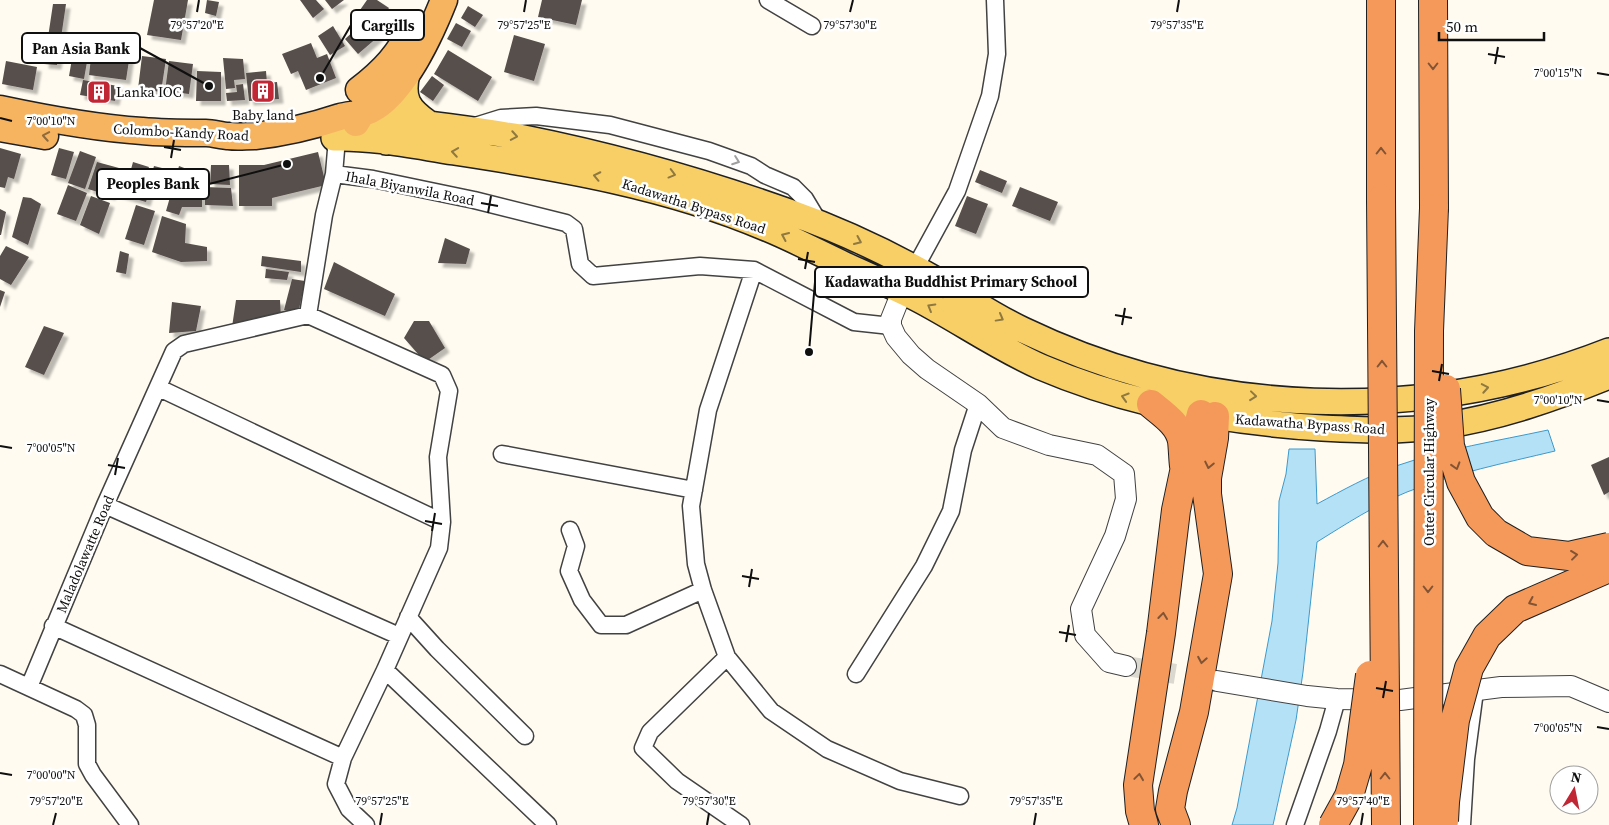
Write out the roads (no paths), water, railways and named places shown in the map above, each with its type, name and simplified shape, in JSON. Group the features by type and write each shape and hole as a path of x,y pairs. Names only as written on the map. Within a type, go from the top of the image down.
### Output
{"highway":[{"path":"209,133 281,121 321,111 358,91 388,66 400,51 414,27 426,0"},
{"name":"Colombo-Kandy Road","path":"0,108 104,128 209,133 228,136 270,134 328,122 352,114 362,114 377,107 388,98 408,73 430,33 444,0"},
{"path":"1380,0 1386,825"},
{"name":"Outer Circular Highway","path":"1428,825 1429,331 1434,208 1433,0"},
{"path":"362,114 373,79"},
{"name":"Colombo-Kandy Road","path":"0,128 102,145 226,152 270,150 334,138 352,128 362,114"},
{"path":"1434,208 1450,446 1460,482 1480,517 1496,533 1528,551 1569,556 1609,547"},
{"path":"1144,825 1140,811 1138,785 1161,633 1176,510 1184,472 1210,403"},
{"path":"1176,825 1170,810 1172,791 1194,712 1218,574 1207,494 1207,478 1214,438 1210,403"},
{"path":"1151,404 1179,432 1182,440 1184,472"},
{"path":"1444,825 1455,720 1469,668 1487,636 1516,609 1609,568"},
{"path":"1333,825 1349,796 1358,765 1383,581"}],"main road":[{"path":"408,73 404,87 406,99 414,113 428,123"},
{"path":"362,114 369,130 386,142"},
{"name":"Kadawatha Bypass Road","path":"362,114 535,140 620,159 738,194 820,224 915,268 1014,325 1077,354 1142,375 1252,422 1316,428 1420,429 1462,423 1514,411 1547,401 1609,376"},
{"name":"Kadawatha Bypass Road","path":"334,138 355,138 386,142 555,168 618,181 708,207 765,227 903,292 987,340 1041,366 1079,382 1151,404 1366,401 1433,396 1516,382 1564,368 1609,351"}],"street":[{"path":"768,0 812,26"},
{"path":"995,0 998,54 990,96 957,191 893,312 891,326 896,337 911,355 927,369 978,404 1003,428 1049,445 1097,455 1124,474 1126,499 1115,536 1081,609 1085,635 1109,662 1126,666"},
{"path":"468,129 501,118 536,116 610,125 709,151 750,166 765,175 793,187 805,199 820,224"},
{"name":"Ihala Biyanwila Road","path":"334,138 336,150 334,174 373,179 474,200 566,223 574,229 580,264 593,276 700,266 754,270 854,322 891,326"},
{"path":"334,174 324,215 308,314 442,375 449,391 438,457 442,522 439,548 385,670 343,758 336,784 350,809 366,825"},
{"path":"754,270 708,410 691,506 696,564 703,590 727,657 771,711 827,749 900,781 960,796"},
{"name":"Maladolawatte Road","path":"29,687 105,505 174,351 184,344 308,314"},
{"path":"159,388 442,522"},
{"path":"856,674 924,566 952,511 963,450 978,404"},
{"path":"502,454 694,490"},
{"path":"105,505 399,636"},
{"path":"570,530 576,546 569,571 582,600 601,624 626,625 703,590"},
{"path":"408,617 525,736"},
{"path":"53,626 343,758"},
{"path":"727,657 650,732 643,748 677,781 741,825"},
{"path":"385,670 548,825"},
{"path":"0,674 76,709 84,716 87,725 87,764 130,825"},
{"path":"1217,681 1307,696 1337,699 1400,700 1501,687 1571,686 1609,702"},
{"path":"1462,825 1466,760 1475,691"},
{"path":"1295,825 1328,732 1337,699"}],"water":[{"path":"1548,430 1555,451 1499,464 1425,485 1372,509 1317,542 1296,720 1273,825 1232,825 1237,808 1272,621 1278,563 1279,501 1286,474 1289,449 1315,449 1317,504 1396,466 1471,446"}],"tunnel":[{"path":"1126,666 1213,680"}],"place":[{"name":"Cargills","path":"320,78"},
{"name":"Pan Asia Bank","path":"209,86"},
{"name":"Baby land","path":"263,91"},
{"name":"Lanka IOC","path":"99,92"},
{"name":"Peoples Bank","path":"287,164"},
{"name":"Kadawatha Buddhist Primary School","path":"809,352"}]}
